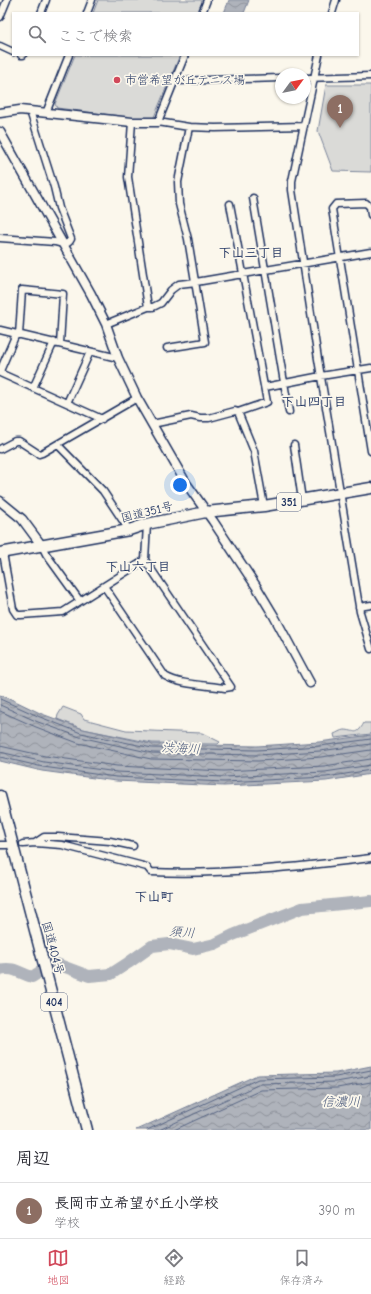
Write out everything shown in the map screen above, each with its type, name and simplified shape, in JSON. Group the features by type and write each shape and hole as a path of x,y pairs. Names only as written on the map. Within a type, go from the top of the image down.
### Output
{"highway":[{"name":"国道351号","path":"1,553 129,530 147,524 206,512 264,506 371,488"},
{"name":"国道404号","path":"0,796 87,1130"}],"street":[{"path":"0,17 7,0"},
{"path":"41,12 46,0"},
{"path":"87,12 92,0"},
{"path":"202,12 207,0"},
{"path":"332,12 336,0"},
{"path":"0,46 12,52"},
{"path":"46,113 69,56"},
{"path":"158,122 185,56"},
{"path":"319,56 292,181 292,190 359,607 371,649"},
{"path":"314,78 371,76"},
{"path":"175,81 275,78"},
{"path":"0,113 20,110 132,122 158,122 189,127 243,128 304,126"},
{"path":"0,238 55,242 63,244 67,243 71,239 59,208 54,187 30,111"},
{"path":"132,122 128,176 148,306"},
{"path":"167,348 205,342 188,239 179,204 178,182 189,127"},
{"path":"0,132 79,271 106,324 118,358 137,398 186,483 256,586 310,683"},
{"path":"253,198 290,412"},
{"path":"152,424 191,416 209,418 235,411 238,412 267,402 230,204"},
{"path":"371,215 370,207 366,204 336,204 332,209 371,451"},
{"path":"106,324 148,306 153,308 161,303 171,290 179,284 371,252"},
{"path":"33,388 57,343 63,294 22,290 17,334 0,372 33,388 67,403 102,420"},
{"path":"0,330 118,358"},
{"path":"67,403 90,352"},
{"path":"265,387 371,368"},
{"path":"0,449 15,441 24,443 39,454 42,453 102,420 137,398"},
{"path":"238,412 254,451 264,506"},
{"path":"58,445 103,492 129,530"},
{"path":"294,445 302,500"},
{"path":"0,500 22,519 80,601"},
{"path":"104,586 165,676 180,682 225,688 231,687 145,560 147,524"},
{"path":"1,553 13,609 17,614 63,612 145,560"},
{"path":"359,607 371,605"},
{"path":"35,843 44,838 58,837 110,841 132,846"},
{"path":"23,844 35,843 62,845 147,867 150,872 260,870 371,858"}],"shaded area":[{"path":"98,0 203,0 197,12 93,12"},
{"name":"市営希望が丘テニス場","path":"75,56 180,56 154,117 150,120 57,108 55,104"},
{"path":"326,85 371,85 371,172 333,171 318,131"},
{"path":"63,707 81,714 84,719 126,730 202,733 220,742 218,744 152,743 83,729 57,719"},
{"path":"364,723 371,723 371,734 335,738 334,734 342,730 356,732"}],"water":[{"path":"229,0 249,0 244,12 224,12"},
{"name":"渋海川","path":"0,695 42,714 83,729 152,744 257,746 319,742 371,735 371,774 326,781 224,786 116,781 42,771 0,761"},
{"name":"信濃川","path":"371,1066 371,1130 136,1130 257,1075 336,1073"}],"waterway":[{"name":"須川","path":"0,970 9,969 32,977 52,964 57,964 89,976 111,974 152,946 169,944 193,949 215,944 233,935 302,908 371,901"}],"place":[{"name":"市営希望が丘テニス場","path":"117,80"},
{"name":"長岡市立希望が丘小学校","path":"340,128"}],"district":[{"name":"下山三丁目","path":"251,252"},
{"name":"下山四丁目","path":"314,401"},
{"name":"下山六丁目","path":"138,566"},
{"name":"下山町","path":"154,896"}]}
